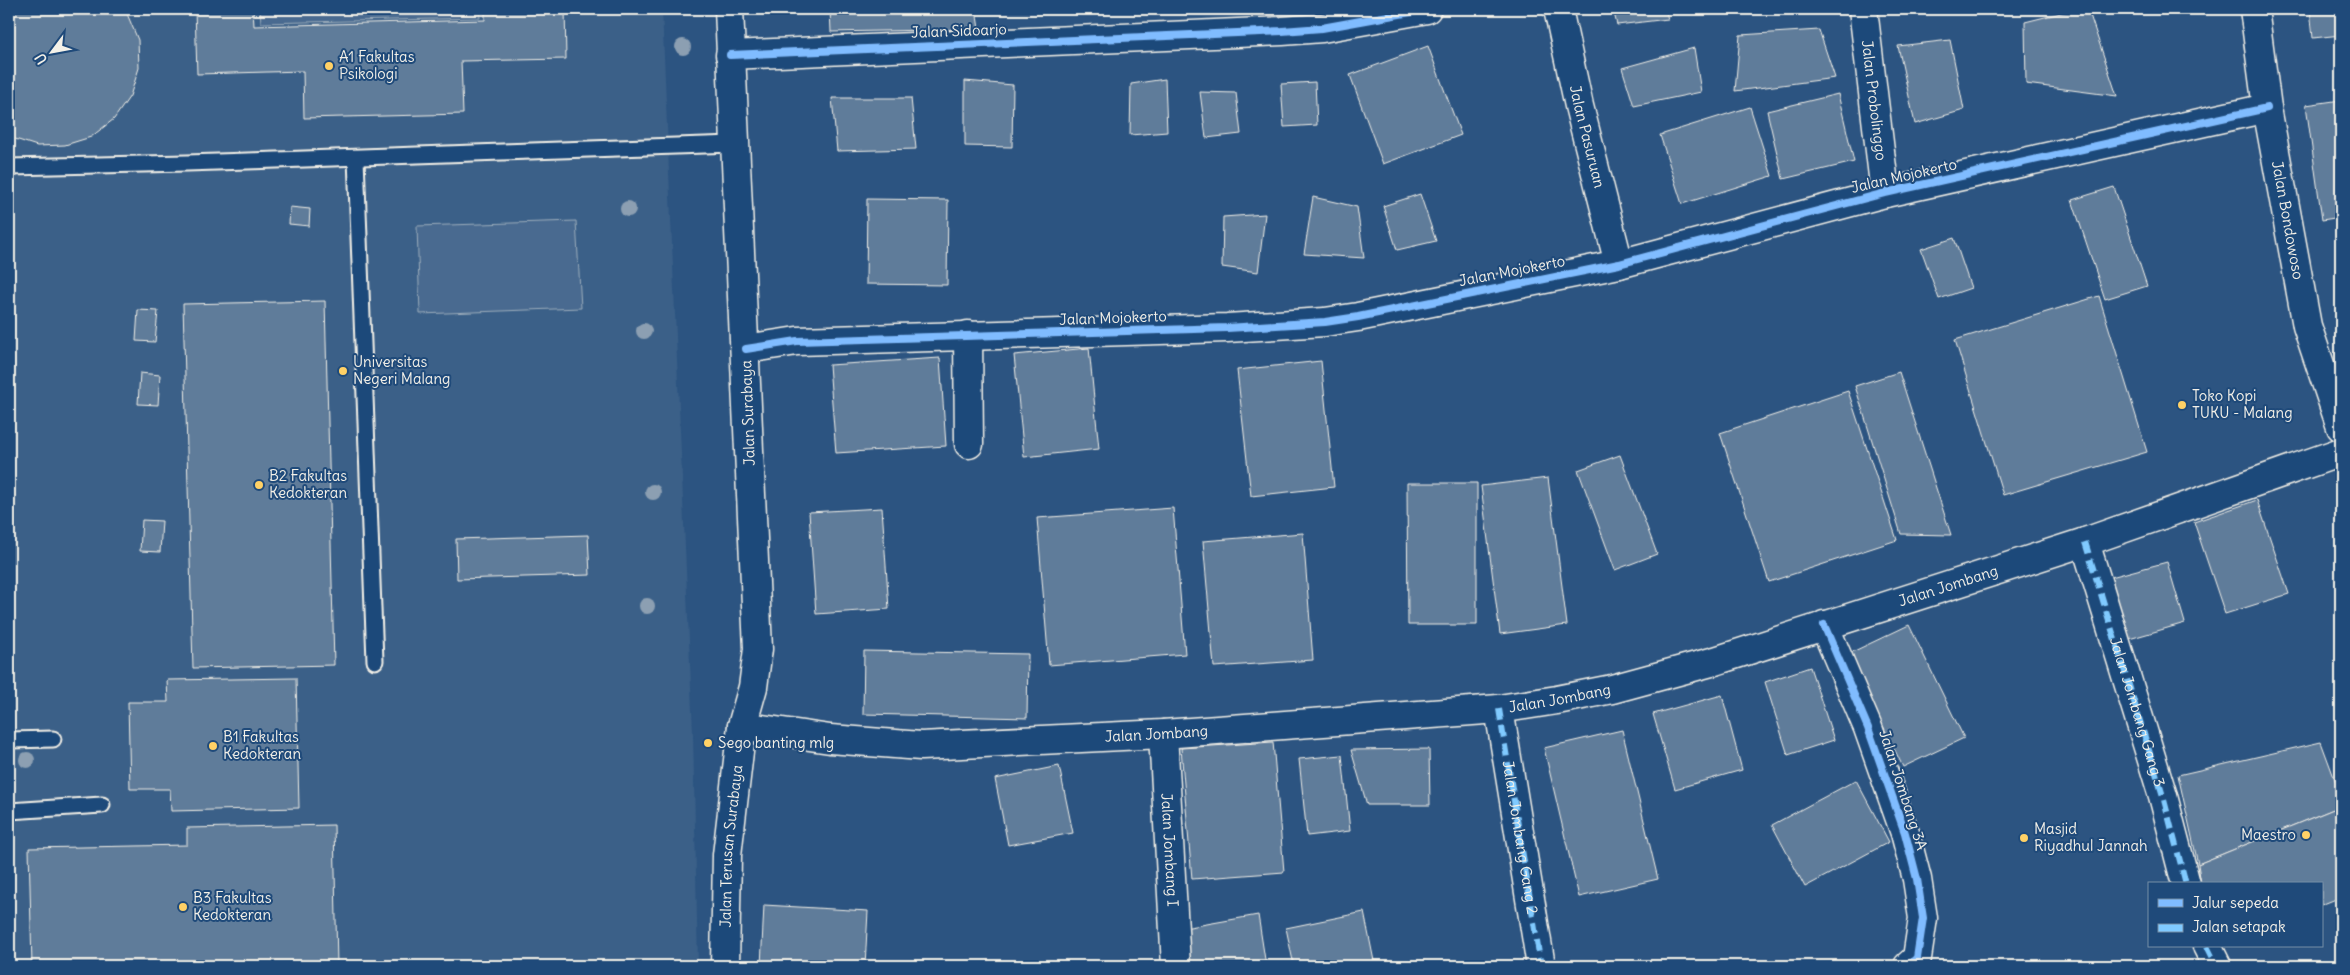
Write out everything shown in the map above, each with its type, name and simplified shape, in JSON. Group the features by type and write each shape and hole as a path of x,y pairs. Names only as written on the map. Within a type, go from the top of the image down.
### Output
{"street":[{"name":"Jalan Surabaya","path":"729,9 734,144 746,349 758,649 753,687 742,726"},
{"name":"Jalan Sidoarjo","path":"730,55 1282,31 1322,28 1427,9"},
{"name":"Jalan Pasuruan","path":"1558,9 1579,106 1619,264"},
{"name":"Jalan Probolinggo","path":"1863,9 1885,193"},
{"name":"Jalan Bondowoso","path":"2254,9 2267,108 2307,326 2341,426"},
{"name":"Jalan Mojokerto","path":"746,349 797,341 1227,328 1325,322 1358,317 1619,264 1885,193 2267,108"},
{"path":"968,335 969,444"},
{"name":"Jalan Jombang","path":"742,726 830,740 921,746 1164,734 1499,708 1557,700 1612,689 1715,661 2085,542 2341,452"},
{"name":"Jalan Jombang Gang 3","path":"2085,542 2160,786 2185,882"},
{"name":"Jalan Jombang 3A","path":"1824,625 1868,728 1905,833 1917,879 1923,918 1917,958 1908,966"},
{"name":"Jalan Jombang Gang 2","path":"1499,708 1541,966"},
{"name":"Jalan Terusan Surabaya","path":"725,966 727,854 742,726"},
{"name":"Jalan Jombang I","path":"1164,734 1176,966"},
{"path":"2208,948 2216,966"}],"lane":[{"path":"9,167 356,158 734,144"},
{"path":"356,158 375,661"},
{"path":"9,740 53,739"},
{"path":"9,811 102,806"}],"shaded area":[{"name":"Universitas Negeri Malang","path":"9,9 662,9 693,734 698,966 9,966"},
{"path":"260,9 479,9 480,18 261,23"},
{"path":"576,221 581,308 420,314 417,226"}],"building":[{"path":"9,9 125,9 138,40 139,68 130,96 114,119 91,137 65,145 37,146 9,137"},
{"name":"A1 Fakultas Psikologi","path":"195,9 253,9 254,26 485,20 485,9 565,9 566,59 461,61 463,114 304,118 303,71 197,74"},
{"path":"830,9 976,9 979,29 831,32"},
{"path":"1613,9 1665,9 1668,19 1617,25"},
{"path":"2077,9 2088,9 2117,96 2026,84 2025,22"},
{"path":"2310,9 2341,9 2341,35 2313,38"},
{"path":"1819,30 1835,78 1735,91 1740,35"},
{"path":"1950,40 1964,110 1915,124 1898,46"},
{"path":"1428,46 1461,135 1383,164 1350,75"},
{"path":"1694,48 1701,92 1634,106 1622,68"},
{"path":"1165,79 1167,132 1130,135 1131,84"},
{"path":"965,81 1013,85 1012,147 965,146"},
{"path":"1315,82 1317,125 1284,127 1281,84"},
{"path":"1200,92 1236,93 1241,134 1206,138"},
{"path":"1838,94 1854,162 1783,179 1767,111"},
{"path":"832,98 911,98 916,149 837,151"},
{"path":"2341,100 2341,217 2322,220 2306,105"},
{"path":"1750,107 1772,176 1682,204 1660,135"},
{"path":"2114,187 2147,286 2105,299 2072,200"},
{"path":"1420,194 1436,241 1397,250 1383,206"},
{"path":"1313,197 1357,207 1364,258 1304,254"},
{"path":"867,199 948,200 947,285 866,284"},
{"path":"290,207 310,209 309,226 289,224"},
{"path":"1265,214 1258,272 1222,267 1223,217"},
{"path":"1954,238 1971,288 1939,299 1921,249"},
{"path":"2099,296 2147,452 2003,495 1955,340"},
{"name":"B2 Fakultas Kedokteran","path":"325,301 334,665 193,668 183,304"},
{"path":"138,310 158,311 155,342 136,341"},
{"path":"1089,348 1099,449 1024,457 1014,355"},
{"path":"940,358 946,446 836,453 829,365"},
{"path":"1321,361 1334,487 1251,496 1237,370"},
{"path":"1899,372 1951,535 1901,534 1855,386"},
{"path":"140,373 160,375 158,405 138,404"},
{"path":"1848,391 1897,540 1769,582 1720,433"},
{"path":"1620,455 1657,554 1615,570 1578,470"},
{"path":"1548,478 1567,625 1500,634 1481,486"},
{"path":"1407,483 1477,483 1477,625 1408,625"},
{"path":"2257,500 2289,594 2225,614 2194,522"},
{"path":"882,508 889,609 816,614 809,512"},
{"path":"1173,508 1185,654 1049,665 1037,518"},
{"path":"142,520 162,521 160,552 140,551"},
{"path":"1303,533 1313,660 1214,667 1203,541"},
{"path":"588,535 590,575 457,579 456,539"},
{"path":"2167,562 2185,623 2129,639 2111,577"},
{"path":"1909,625 1964,738 1903,767 1848,654"},
{"path":"864,651 1028,654 1027,718 863,714"},
{"path":"1810,667 1834,740 1788,755 1765,682"},
{"name":"B1 Fakultas Kedokteran","path":"296,678 299,808 171,811 170,789 130,789 128,702 168,702 167,680"},
{"path":"1722,695 1742,770 1675,789 1653,714"},
{"path":"1622,730 1658,879 1579,897 1544,748"},
{"path":"1273,742 1284,872 1192,879 1181,748"},
{"path":"2321,742 2341,796 2341,806 2198,864 2178,775"},
{"path":"1429,749 1430,805 1367,805 1351,750"},
{"path":"1342,755 1350,831 1307,836 1299,759"},
{"path":"1059,766 1073,833 1008,845 995,779"},
{"path":"1856,780 1889,842 1805,887 1772,825"},
{"name":"Maestro","path":"2341,806 2341,897 2322,905 2322,882 2201,882 2198,864"},
{"name":"B3 Fakultas Kedokteran","path":"334,825 337,966 32,966 29,848 187,845 187,828"},
{"path":"764,905 868,911 865,966 761,966"},
{"path":"1364,912 1375,966 1294,966 1286,928"},
{"path":"1258,915 1266,966 1191,966 1184,928"}],"marked path":[{"path":"2085,542 2163,796 2185,882"},
{"path":"1499,709 1541,966"},
{"path":"2208,948 2217,966"}],"cycle path":[{"path":"730,55 1282,31 1322,28 1427,9"},
{"path":"746,349 797,341 1227,328 1325,322 1358,317 1619,264 1885,193 2267,108"},
{"path":"1824,625 1868,728 1905,833 1917,879 1923,918 1917,958 1908,966"}],"place":[{"name":"A1 Fakultas Psikologi","path":"329,66"},
{"name":"Universitas Negeri Malang","path":"343,371"},
{"name":"Toko Kopi TUKU - Malang","path":"2182,405"},
{"name":"B2 Fakultas Kedokteran","path":"259,485"},
{"name":"Sego banting mlg","path":"708,743"},
{"name":"B1 Fakultas Kedokteran","path":"213,746"},
{"name":"Maestro","path":"2306,835"},
{"name":"Masjid Riyadhul Jannah","path":"2024,838"},
{"name":"B3 Fakultas Kedokteran","path":"183,907"}]}
